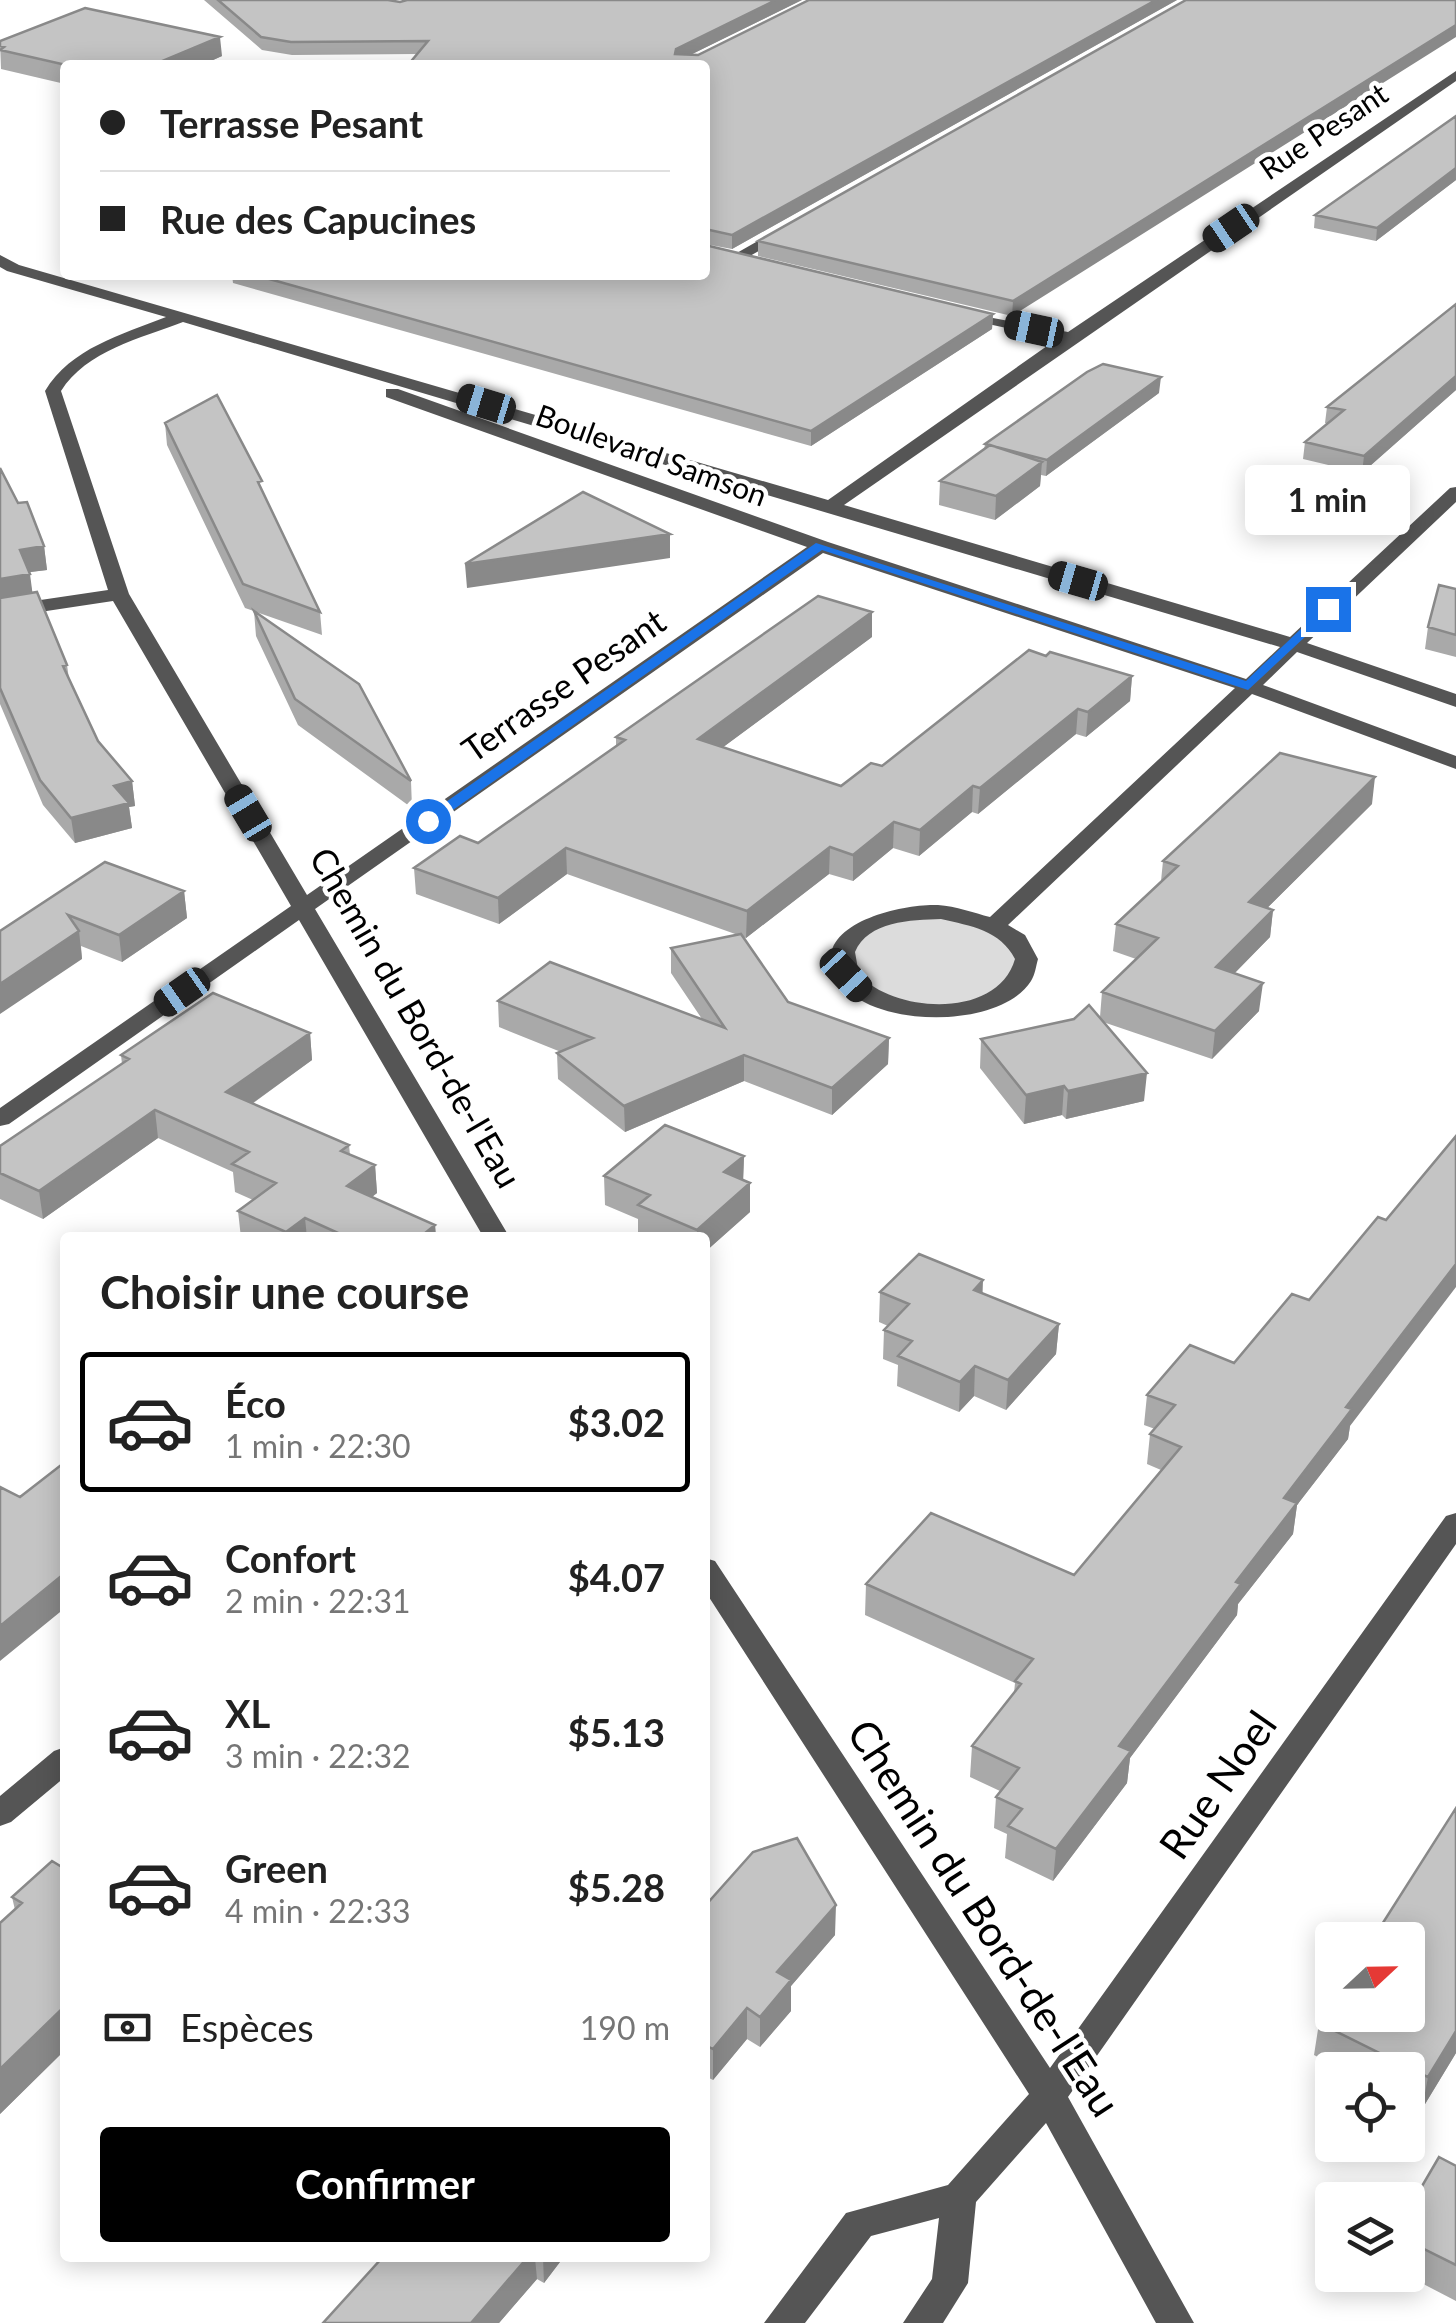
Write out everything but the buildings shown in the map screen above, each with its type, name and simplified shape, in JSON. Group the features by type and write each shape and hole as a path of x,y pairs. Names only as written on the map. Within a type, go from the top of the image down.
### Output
{"street":[{"name":"Rue Pesant","path":"828,508 1070,337 1456,76"},
{"path":"755,263 728,256 805,219"},
{"path":"0,260 13,268 180,317"},
{"path":"943,310 1070,337"},
{"name":"Boulevard Samson","path":"180,317 1292,644 1456,702"},
{"name":"Boulevard Samson","path":"180,317 820,546 1248,686 1456,763"},
{"name":"Chemin du Bord-de-l'Eau","path":"180,317 74,363 59,376 53,391 119,594 494,1232"},
{"path":"995,926 1456,492"},
{"name":"Terrasse Pesant","path":"0,1120 820,546"},
{"path":"0,612 119,594"},
{"path":"940,912 995,926 1021,946 1028,962 1024,978 991,1004 951,1011 908,1009 860,990 846,975 842,958 848,942 863,928 886,918 940,912"},
{"name":"Rue Noel","path":"959,2197 1049,2096 1456,1524"},
{"name":"Chemin du Bord-de-l'Eau","path":"710,1576 1049,2096 1175,2323"},
{"path":"0,1814 60,1763"},
{"path":"783,2323 860,2224 959,2197 950,2283 922,2323"}],"shaded area":[{"path":"941,912 1021,946 1011,992 937,1012 860,990 847,942 863,928"}],"route":[{"path":"428,821 820,546 1248,686 1328,609"}]}
